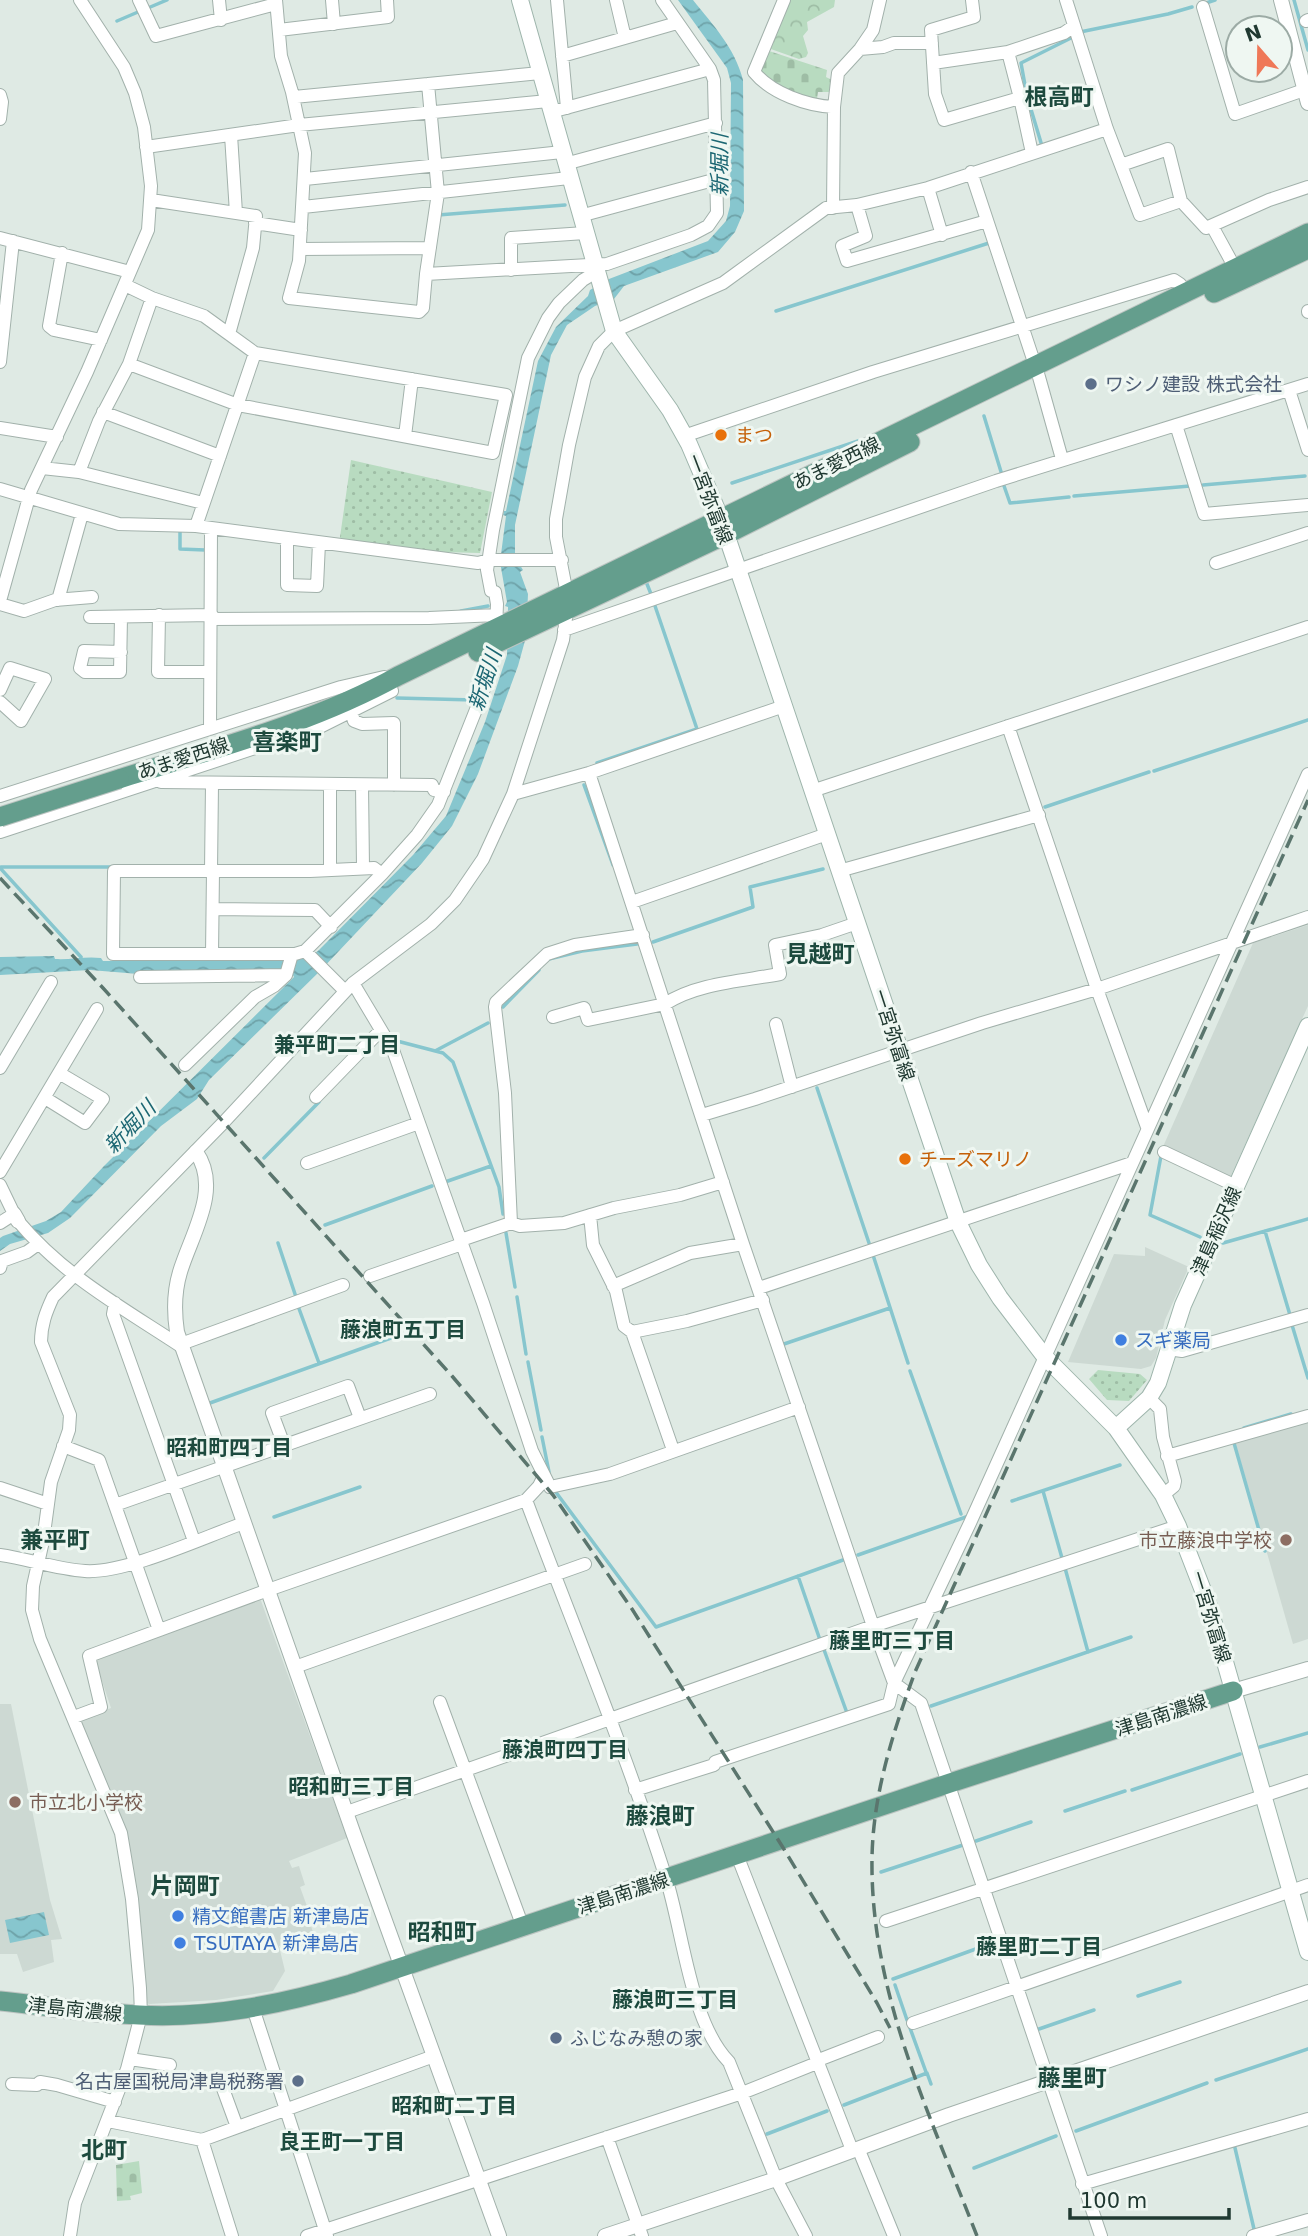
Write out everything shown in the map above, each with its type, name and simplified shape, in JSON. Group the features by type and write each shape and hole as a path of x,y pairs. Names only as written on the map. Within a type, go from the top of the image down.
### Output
{"main road":[{"name":"一宮弥富線","path":"520,0 540,73 556,107 566,165 614,331 670,410 723,527 958,1222 979,1265 1000,1298 1045,1357 1116,1428 1163,1495 1178,1526 1209,1606 1308,1952"},
{"name":"あま愛西線","path":"0,817 301,720 395,684 497,631 566,612 723,527 1037,372 1185,293 1308,233"},
{"name":"あま愛西線","path":"1037,372 1308,249"},
{"name":"津島稲沢線","path":"1116,1428 1149,1398 1158,1383 1183,1305 1308,1026"},
{"name":"津島南濃線","path":"0,2001 141,2015 204,2014 296,2000 1233,1692"}],"street":[{"path":"80,0 124,67 135,93 146,147 151,200 148,230 28,499 5,573 0,602 23,611 58,600 92,597"},
{"path":"139,0 156,36 221,20 276,2 281,57 294,97 305,153 300,248 289,298 418,312 423,308 438,193 428,85"},
{"path":"219,0 221,20"},
{"path":"332,0 334,24"},
{"path":"279,30 388,17 387,0"},
{"path":"556,107 562,56 557,0"},
{"path":"616,0 625,38"},
{"path":"185,1065 255,996 274,986 285,975 300,954 383,874 417,835 438,805 492,663 497,631 495,593 491,591 487,569 528,358 548,318 583,280 607,264 691,235 708,226 717,213 714,80 710,69 662,0"},
{"path":"784,0 754,72 764,83 815,106 834,107"},
{"path":"833,208 834,107 838,73 873,30 880,0"},
{"path":"972,0 974,17 931,30 935,94 944,120 1020,98"},
{"path":"1066,0 1107,129 1140,215 1181,201"},
{"path":"1203,7 1235,114 1306,97 1281,0"},
{"path":"562,56 677,23"},
{"path":"933,63 1008,52 1065,33 1074,26"},
{"path":"860,49 894,43 932,43"},
{"path":"1008,52 1031,153"},
{"path":"146,147 299,125 556,107 710,69"},
{"path":"294,97 540,73"},
{"path":"0,94 0,119"},
{"path":"303,207 438,193 566,165 716,123"},
{"path":"70,2236 75,2203 115,2102 141,2015 132,1899 121,1833 34,1623 33,1586 51,1482 69,1430 70,1415 41,1342 46,1311 53,1297 196,1152 312,1030 349,987 431,924 455,900 483,859 513,794 566,612 556,519 576,409 599,346 614,331 723,283 826,208 857,205 928,188 1107,129"},
{"path":"231,135 236,213"},
{"path":"1121,165 1168,149 1181,201 1206,228 1269,200 1308,187"},
{"path":"304,179 435,166 566,165"},
{"path":"971,173 1037,372 1062,459"},
{"path":"580,216 717,179"},
{"path":"928,188 942,234"},
{"path":"151,200 256,216 253,248 229,334"},
{"path":"857,205 866,236 842,246 847,261 987,221"},
{"path":"255,222 301,230"},
{"path":"1212,226 1235,268"},
{"path":"511,270 511,238 585,233"},
{"path":"0,238 62,253 128,278 152,298 204,316 255,353 506,395 493,453 239,405 129,365"},
{"path":"0,362 13,242"},
{"path":"300,248 429,248"},
{"path":"62,253 49,326 54,330 101,340"},
{"path":"426,274 511,270 596,272"},
{"path":"684,436 873,372 1174,280 1185,293"},
{"path":"79,472 103,412 129,365 152,298"},
{"path":"195,526 255,353"},
{"path":"405,436 412,379"},
{"path":"566,612 737,569 1062,459 1308,384"},
{"path":"1289,390 1308,450"},
{"path":"103,412 220,456"},
{"path":"1176,425 1204,513 1308,505"},
{"path":"0,428 57,438"},
{"path":"42,468 79,472 203,503"},
{"path":"0,489 119,524 195,526 478,564 489,560 562,559"},
{"path":"58,600 82,514"},
{"path":"210,729 211,528"},
{"path":"1216,563 1308,534"},
{"path":"287,538 287,586 317,586 319,543"},
{"path":"90,617 147,618 159,615 497,631"},
{"path":"159,615 158,672 210,672"},
{"path":"121,617 121,652"},
{"path":"813,790 1308,627"},
{"path":"0,690 10,668 45,678 21,721 0,702"},
{"path":"0,796 341,687 386,676 395,684 351,712 322,726 0,832"},
{"path":"513,794 589,773 784,706"},
{"path":"351,712 354,721 362,724 394,723 394,785"},
{"path":"1008,726 1147,1127"},
{"path":"210,764 212,954"},
{"path":"589,773 743,1244 873,1626 894,1683 921,1703 1101,2236"},
{"path":"635,1790 888,1704 894,1683 1045,1357 1308,774"},
{"path":"157,780 163,784 432,785 434,789 444,792"},
{"path":"46,782 56,813"},
{"path":"330,785 330,870"},
{"path":"362,785 363,868"},
{"path":"839,871 1039,815"},
{"path":"632,902 827,834"},
{"path":"383,874 374,868 114,871 113,954 300,954 349,987 393,1050 532,1451 550,1487 610,1474 799,1407"},
{"path":"212,909 315,910 331,927"},
{"path":"702,1115 982,1023 1097,989 1308,918"},
{"path":"554,1017 584,1008 588,1020 666,1004 676,997 702,989 780,974 775,944 822,934 856,923"},
{"path":"511,1223 505,1093 496,1002 547,954 575,945 643,936"},
{"path":"140,977 285,975"},
{"path":"0,1068 51,982"},
{"path":"0,1172 97,1009"},
{"path":"776,1024 792,1087"},
{"path":"316,1097 381,1030"},
{"path":"45,1098 86,1123 103,1099 59,1073"},
{"path":"307,1163 419,1123"},
{"path":"196,1152 204,1163 206,1198 175,1293 175,1317 181,1345 499,2236"},
{"path":"1164,1152 1236,1186"},
{"path":"632,1332 687,1321 958,1222 1132,1164"},
{"path":"370,1276 511,1223 520,1226 564,1223 723,1182"},
{"path":"0,1185 16,1218 36,1242 74,1276 181,1345"},
{"path":"590,1215 593,1245 613,1286 624,1326 632,1332 673,1450"},
{"path":"0,1223 16,1218"},
{"path":"0,1268 2,1261 27,1252 36,1242"},
{"path":"613,1286 691,1253 743,1244"},
{"path":"181,1345 343,1285"},
{"path":"115,1303 113,1314 194,1541"},
{"path":"1168,1349 1182,1351 1308,1315"},
{"path":"284,1445 272,1413 348,1386 360,1419"},
{"path":"115,1505 430,1394"},
{"path":"1149,1398 1160,1409 1174,1486 1163,1495"},
{"path":"1167,1456 1308,1416"},
{"path":"63,1446 99,1460 159,1630"},
{"path":"74,1717 101,1707 89,1656 526,1500 544,1478"},
{"path":"0,1488 48,1503"},
{"path":"526,1500 667,1879 698,2005 719,2051 730,2062 776,2179 806,2236"},
{"path":"0,1555 87,1571 108,1569 134,1563 244,1523"},
{"path":"347,1812 873,1626 1178,1526"},
{"path":"295,1667 585,1564"},
{"path":"1233,1692 1308,1669"},
{"path":"440,1703 523,1927"},
{"path":"886,1921 1308,1781"},
{"path":"737,1856 816,2062 894,2236"},
{"path":"913,2023 1308,1885"},
{"path":"605,2236 640,2231 855,2149 1308,1992"},
{"path":"253,2008 326,2233"},
{"path":"307,2236 326,2233 742,2093 878,2037"},
{"path":"108,2121 202,2140 434,2056"},
{"path":"130,2059 170,2065"},
{"path":"12,2084 37,2085 40,2082 115,2102"},
{"path":"222,2086 237,2127"},
{"path":"1082,2184 1308,2119"},
{"path":"607,2137 640,2231"},
{"path":"202,2140 232,2236"},
{"path":"1253,2236 1308,2220"}],"shaded area":[{"path":"1308,925 1308,1006 1229,1180 1162,1149 1253,943"},
{"path":"1145,1247 1189,1267 1165,1320 1156,1358 1151,1366 1141,1369 1068,1362 1114,1254 1145,1256"},
{"name":"市立藤浪中学校","path":"1308,1420 1308,1639 1293,1644 1235,1441"},
{"path":"260,1598 347,1838 289,1861 292,1868 299,1866 305,1885 300,1887 308,1909 315,1907 321,1922 311,1926 314,1935 279,1946 285,1971 273,1991 216,2000 149,2004 146,2002 137,1897 80,1720 111,1708 94,1657"},
{"name":"市立北小学校","path":"0,1704 11,1704 50,1900 62,1939 51,1940 54,1962 23,1972 17,1954 0,1954"}],"green space":[{"path":"788,0 835,0 834,7 807,22 808,30 803,36 808,53 806,57 799,59 768,48"},
{"path":"766,50 827,70 826,77 832,80 829,92 818,92 816,105 766,83 759,73"},
{"path":"351,460 492,492 480,553 339,544"},
{"path":"1098,1370 1140,1374 1147,1380 1129,1401 1107,1400 1089,1379"},
{"path":"139,2161 142,2193 130,2196 131,2200 117,2201 116,2165"}],"water":[{"path":"678,0 693,0 722,37 735,58 743,80 744,211 735,232 718,252 624,286 614,299 595,306 567,325 551,355 515,525 515,557 523,570 520,572 528,594 526,637 478,774 452,826 422,863 321,970 209,1080 197,1099 161,1126 70,1218 48,1233 10,1244 0,1251 0,1238 3,1236 46,1221 61,1212 294,977 291,971 139,974 90,970 0,975 0,957 54,956 55,959 101,958 103,961 309,958 413,855 446,816 485,722 507,655 508,607 505,606 507,602 500,562 506,516 503,515 538,361 556,327 588,296 590,290 609,279 708,241 726,221 730,206 731,83 727,68"},
{"path":"44,1912 49,1935 10,1943 5,1920"}],"waterway":[{"path":"148,8 167,0"},
{"path":"1203,4 1215,0"},
{"path":"1294,0 1308,50"},
{"path":"1080,32 1192,7"},
{"path":"117,21 138,12"},
{"path":"1042,146 1027,96 1021,63 1073,37"},
{"path":"438,215 565,205"},
{"path":"776,311 989,243"},
{"path":"984,416 1002,475"},
{"path":"732,483 861,440"},
{"path":"1203,485 1305,476"},
{"path":"1003,483 1010,503 1069,497"},
{"path":"1074,496 1190,486"},
{"path":"180,529 180,549 205,550"},
{"path":"647,584 651,594"},
{"path":"597,763 697,729 654,603"},
{"path":"461,611 488,606"},
{"name":"新堀川","path":"397,698 474,700"},
{"path":"1154,771 1308,720"},
{"path":"1045,807 1149,772"},
{"path":"584,785 613,865"},
{"path":"1,867 111,867"},
{"path":"0,868 81,957"},
{"path":"653,942 753,907 750,887 823,869"},
{"path":"549,959 582,951 637,944"},
{"path":"503,1007 539,970"},
{"path":"435,1051 488,1023"},
{"path":"397,1041 443,1053 453,1062 499,1187 503,1214"},
{"path":"817,1088 869,1243"},
{"path":"264,1158 319,1102"},
{"path":"1161,1156 1150,1215 1200,1237"},
{"path":"445,1182 491,1166"},
{"path":"325,1225 432,1186"},
{"path":"1223,1243 1308,1219"},
{"path":"1265,1231 1290,1315"},
{"path":"506,1233 515,1287"},
{"path":"278,1243 296,1297"},
{"path":"873,1255 908,1363"},
{"path":"517,1297 526,1354"},
{"path":"298,1306 319,1363"},
{"path":"784,1344 890,1308"},
{"path":"1292,1325 1308,1378"},
{"path":"210,1403 402,1334"},
{"path":"528,1362 541,1430"},
{"path":"910,1371 961,1514"},
{"path":"1244,1428 1291,1414"},
{"path":"542,1437 549,1472"},
{"path":"1234,1443 1265,1551"},
{"path":"1012,1501 1120,1465"},
{"path":"274,1517 360,1487"},
{"path":"555,1491 656,1627 843,1560"},
{"path":"1043,1491 1062,1558"},
{"path":"858,1555 966,1517"},
{"path":"1065,1568 1088,1652"},
{"path":"798,1576 820,1640"},
{"path":"931,1706 1131,1637"},
{"path":"823,1647 847,1713"},
{"path":"1260,1747 1308,1733"},
{"path":"1132,1790 1240,1754"},
{"path":"1065,1811 1125,1791"},
{"path":"976,1841 1031,1822"},
{"path":"881,1872 963,1845"},
{"path":"893,1979 995,1942"},
{"path":"1138,1996 1180,1982"},
{"path":"895,1985 907,2020"},
{"path":"1039,2029 1094,2010"},
{"path":"910,2028 926,2072"},
{"path":"1216,2080 1308,2049"},
{"path":"844,2105 927,2073 931,2084"},
{"path":"1076,2131 1207,2083"},
{"path":"767,2134 827,2111"},
{"path":"974,2168 1056,2136"},
{"path":"1235,2148 1254,2229"}],"railway":[{"path":"977,2236 906,2052 881,1957 874,1908 872,1858 880,1787 892,1740 915,1672 1308,800"},
{"path":"0,878 103,988 452,1376 553,1495 632,1609 782,1846 890,2028"}],"place":[{"name":"ワシノ建設 株式会社","path":"1091,384"},
{"name":"まつ","path":"721,435"},
{"name":"チーズマリノ","path":"905,1159"},
{"name":"スギ薬局","path":"1121,1340"},
{"name":"市立藤浪中学校","path":"1286,1540"},
{"name":"市立北小学校","path":"15,1802"},
{"name":"精文館書店 新津島店","path":"178,1916"},
{"name":"TSUTAYA 新津島店","path":"180,1943"},
{"name":"ふじなみ憩の家","path":"556,2038"},
{"name":"名古屋国税局津島税務署","path":"298,2081"}],"district":[{"name":"根高町","path":"1059,97"},
{"name":"喜楽町","path":"287,742"},
{"name":"見越町","path":"820,954"},
{"name":"兼平町二丁目","path":"337,1045"},
{"name":"藤浪町五丁目","path":"403,1330"},
{"name":"昭和町四丁目","path":"229,1448"},
{"name":"兼平町","path":"55,1540"},
{"name":"藤里町三丁目","path":"892,1641"},
{"name":"藤浪町四丁目","path":"565,1750"},
{"name":"昭和町三丁目","path":"351,1787"},
{"name":"藤浪町","path":"660,1816"},
{"name":"片岡町","path":"185,1886"},
{"name":"昭和町","path":"442,1932"},
{"name":"藤里町二丁目","path":"1039,1947"},
{"name":"藤浪町三丁目","path":"675,2000"},
{"name":"藤里町","path":"1072,2078"},
{"name":"昭和町二丁目","path":"454,2106"},
{"name":"良王町一丁目","path":"342,2142"},
{"name":"北町","path":"104,2150"}]}
